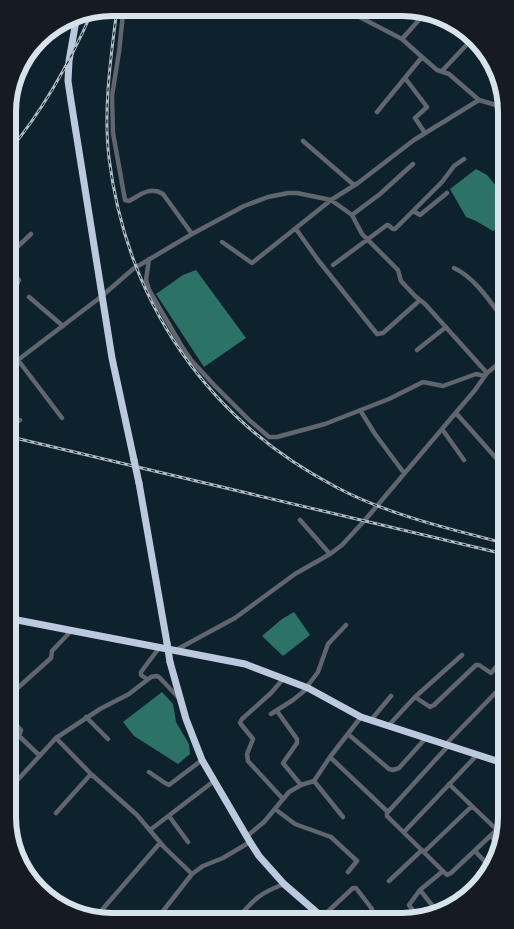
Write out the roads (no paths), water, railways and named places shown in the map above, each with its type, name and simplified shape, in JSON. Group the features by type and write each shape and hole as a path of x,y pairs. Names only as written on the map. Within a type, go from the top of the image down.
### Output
{"highway":[{"path":"74,25 68,81 112,358 139,483 170,662 180,699 202,760 248,839 259,856 284,884 317,913"},
{"path":"16,620 244,664 307,688 361,717 498,762"}],"street":[{"path":"123,16 112,96 113,134 125,200 129,201 147,191 157,190 163,194 192,234"},
{"path":"360,17 402,38 422,58 437,70 449,74 479,100 497,105"},
{"path":"402,38 420,18"},
{"path":"442,71 468,43"},
{"path":"378,112 422,58"},
{"path":"405,78 426,107 415,118 425,133"},
{"path":"222,242 252,263 331,200 425,133 479,100"},
{"path":"303,141 354,185"},
{"path":"333,265 388,225 394,230 442,182 454,166 464,159"},
{"path":"352,216 413,164"},
{"path":"413,211 420,215 448,192"},
{"path":"62,418 18,360 102,296 132,269 244,206 268,197 288,193 331,200 352,216 362,234 398,270 401,281 446,327 486,374"},
{"path":"296,229 318,260 377,334 383,333 420,300"},
{"path":"16,248 31,234"},
{"path":"149,259 146,280 149,290 191,360 265,435 272,438 325,424 389,399 424,382 443,386 476,374 486,374"},
{"path":"454,268 459,270 478,287 498,313"},
{"path":"29,296 63,326"},
{"path":"417,350 446,327"},
{"path":"174,650 235,618 295,574 330,554 347,540 456,413 486,374 498,364"},
{"path":"360,410 404,473"},
{"path":"456,413 498,460"},
{"path":"16,423 20,420"},
{"path":"442,429 464,460"},
{"path":"300,520 330,554"},
{"path":"271,714 307,688 318,672 328,644 346,625"},
{"path":"16,689 51,658 52,651 71,631"},
{"path":"147,679 141,676 141,672 159,648"},
{"path":"388,726 415,697 462,655"},
{"path":"415,697 430,707 476,665 480,665 490,673 498,665"},
{"path":"16,782 56,738 86,717 129,694 147,679 156,676 160,678 180,699"},
{"path":"283,799 248,761 247,754 254,739 240,721 271,693 284,678"},
{"path":"388,812 447,745 498,691"},
{"path":"371,720 391,696"},
{"path":"277,711 298,739 298,743 283,763 301,785"},
{"path":"86,717 108,739"},
{"path":"161,913 192,874 203,866 223,858 248,839 289,792 301,785 314,781 361,717"},
{"path":"16,726 21,730 19,736 40,756"},
{"path":"348,734 390,769 394,770 400,768 425,739"},
{"path":"56,738 91,774 137,815 160,843 192,874"},
{"path":"404,832 477,755"},
{"path":"330,757 388,812 387,816 443,871 449,874 497,830"},
{"path":"149,772 169,785 202,760"},
{"path":"56,813 91,774"},
{"path":"150,830 214,781"},
{"path":"314,781 343,817"},
{"path":"449,784 497,830"},
{"path":"388,881 472,806"},
{"path":"275,808 295,824 331,837 347,850 356,861 348,872"},
{"path":"169,816 188,842"},
{"path":"491,836 495,840"},
{"path":"100,912 160,843"},
{"path":"475,851 486,863"},
{"path":"414,912 409,905 420,890 443,871"},
{"path":"242,913 253,900 284,884"},
{"path":"326,913 353,888 356,888 372,909"},
{"path":"420,890 434,907"}],"railway":[{"path":"116,16 109,83 107,139 119,211 134,261 155,308 181,351 212,391 249,428 290,460 355,497 397,513 498,541"},
{"path":"16,142 45,102 75,49 89,19"},
{"path":"16,438 498,553"}]}
